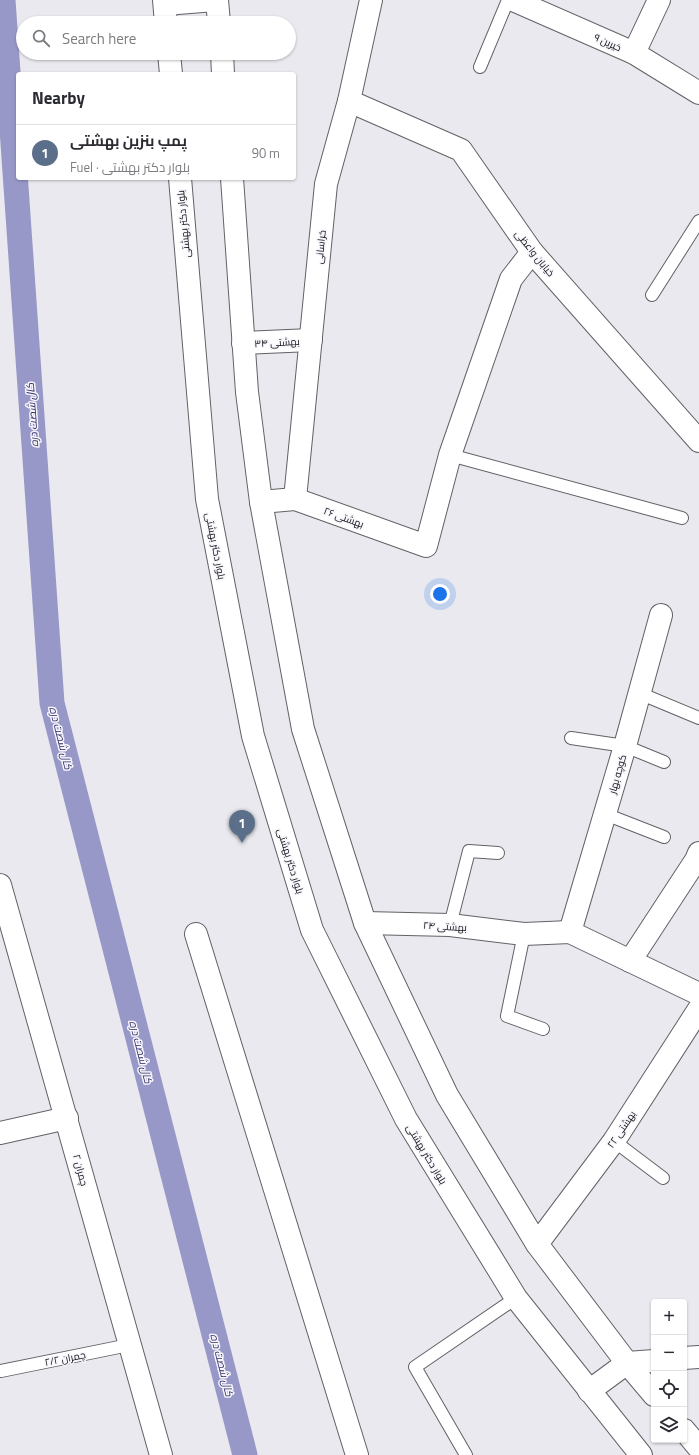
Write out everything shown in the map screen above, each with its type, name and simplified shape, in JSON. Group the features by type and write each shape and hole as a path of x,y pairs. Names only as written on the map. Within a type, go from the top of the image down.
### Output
{"street":[{"path":"165,9 216,0 218,16"},
{"name":"خراسانی","path":"295,499 326,184 349,102 371,0"},
{"name":"خیرین ۹","path":"513,0 634,54 699,93"},
{"path":"634,54 659,0"},
{"path":"170,60 171,72"},
{"path":"222,60 223,72"},
{"name":"خیابان واعظی","path":"349,102 461,150 532,252 699,441"},
{"name":"بلوار دکتر بهشتی","path":"180,180 207,499 253,736 312,930 406,1119 516,1298 641,1455"},
{"path":"232,180 247,392 261,502 303,730 365,923 447,1095 537,1244 627,1363 651,1391"},
{"path":"450,455 510,280 532,252"},
{"name":"بهشتی ۳۴","path":"243,343 311,340"},
{"name":"بهشتی ۲۶","path":"261,502 295,499 426,546 450,455"},
{"name":"کوچه بهار","path":"570,932 625,746 661,615"},
{"path":"630,961 696,860 699,853"},
{"name":"چمران ۲","path":"0,885 161,1455"},
{"name":"بهشتی ۲۴","path":"365,923 450,925 524,934 570,932"},
{"path":"570,932 699,994"},
{"path":"196,934 356,1455"},
{"name":"بهشتی ۲۲","path":"537,1244 614,1141 699,1008"},
{"path":"0,1133 67,1118"},
{"path":"687,1358 699,1357"},
{"path":"589,1390 627,1363 651,1361"},
{"path":"687,1434 699,1448"}],"lane":[{"path":"480,67 508,0"},
{"path":"652,295 699,221"},
{"path":"450,455 682,518"},
{"path":"639,693 699,718"},
{"path":"571,738 625,746 664,762"},
{"path":"605,814 664,837"},
{"path":"450,925 470,851 498,853"},
{"path":"524,934 507,1016 542,1029"},
{"path":"614,1141 663,1178"},
{"path":"466,1455 415,1367 516,1298"},
{"name":"چمران ۲/۲","path":"1,1371 129,1345"}],"waterway":[{"name":"کال شصت دره","path":"3,0 52,703 245,1455"}],"place":[{"name":"پمپ بنزین بهشتی","path":"242,843"}]}
